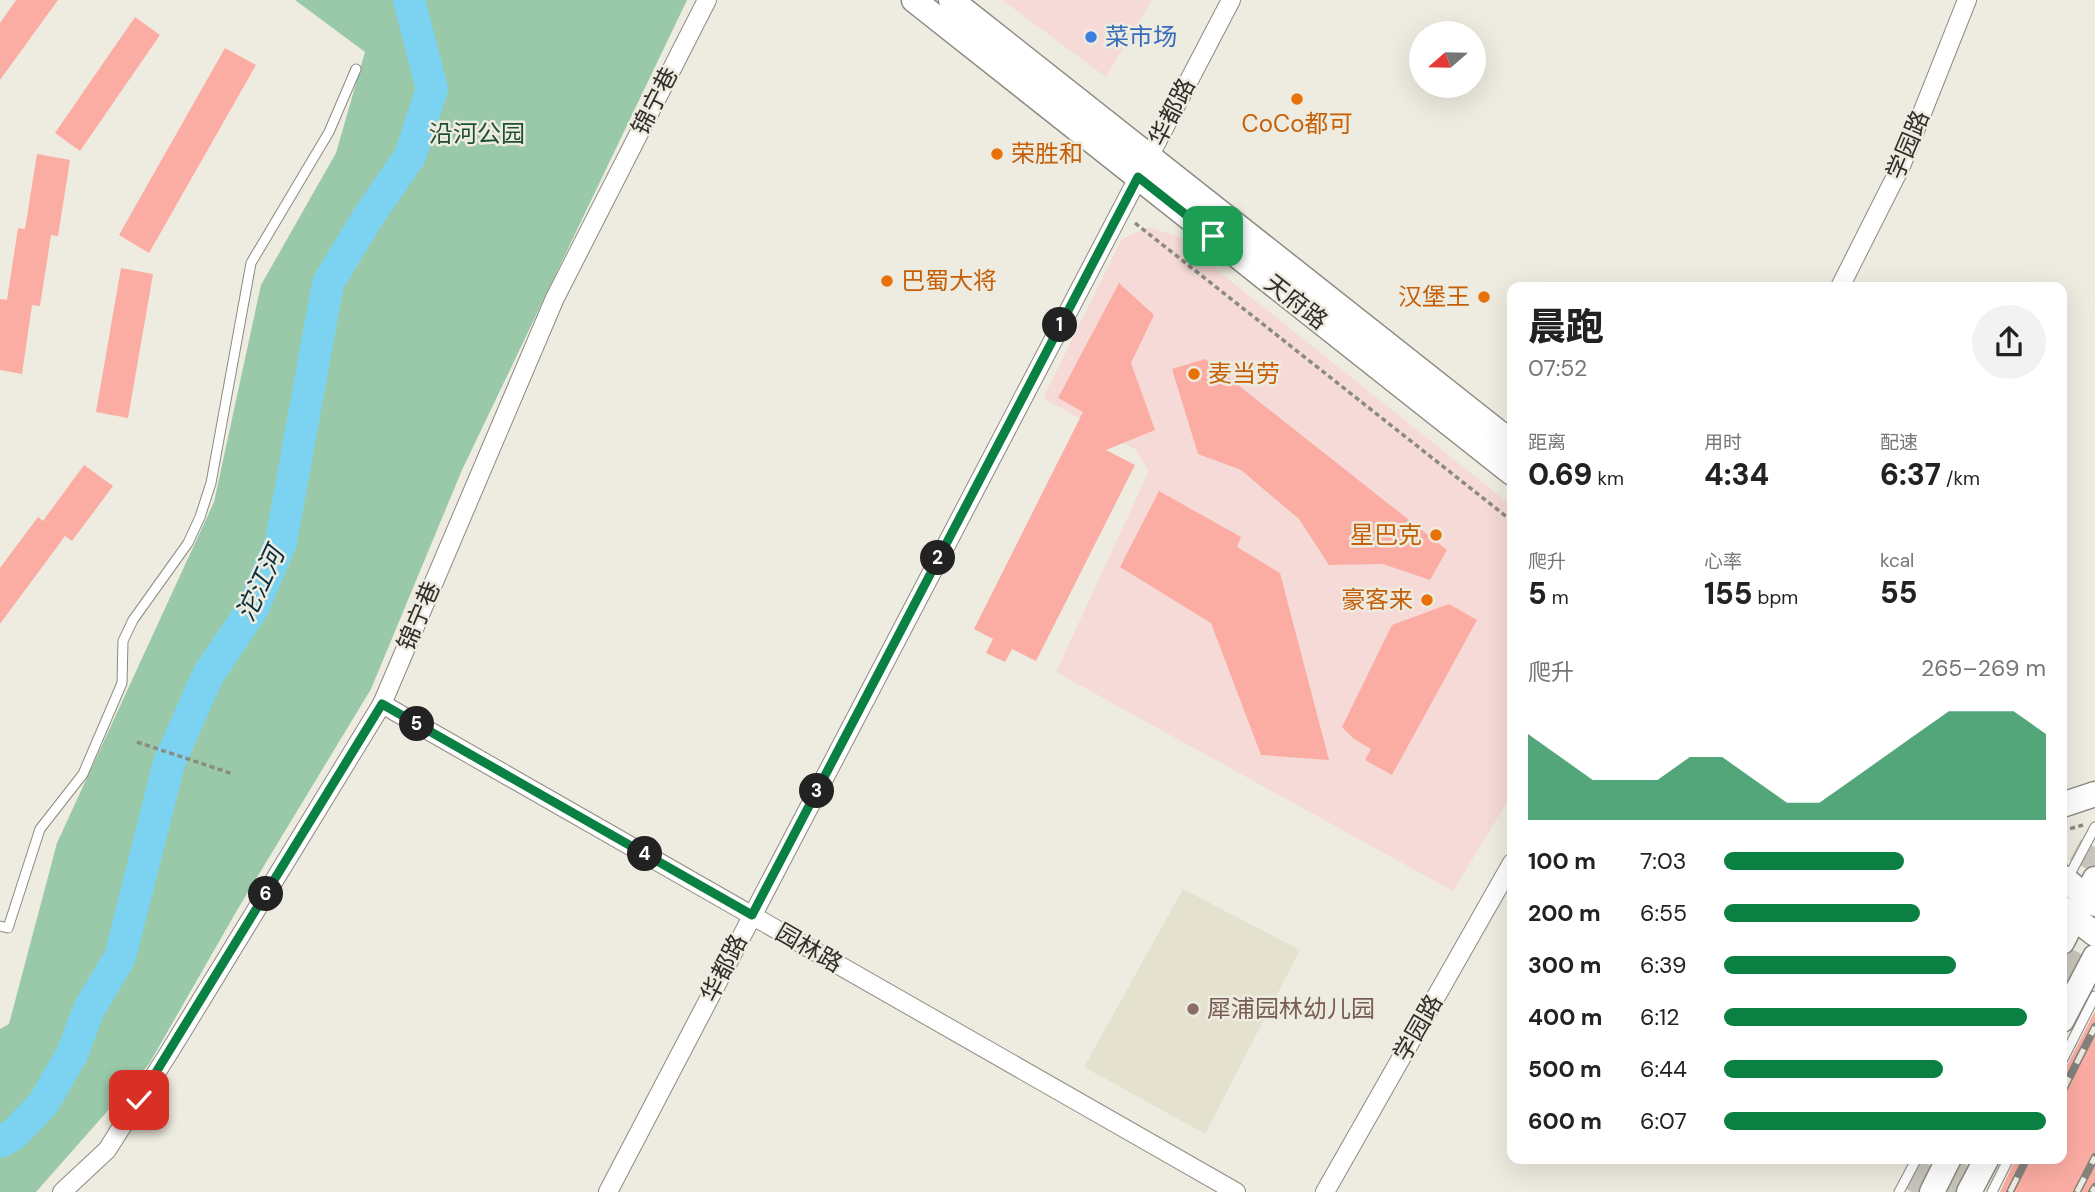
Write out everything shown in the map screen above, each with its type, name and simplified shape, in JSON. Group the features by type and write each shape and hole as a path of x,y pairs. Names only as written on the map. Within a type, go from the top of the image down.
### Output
{"street":[{"name":"锦宁巷","path":"62,1192 107,1150 382,704 555,298 707,0"},
{"name":"天府路","path":"915,0 1507,469"},
{"name":"天府路","path":"951,0 1507,439"},
{"name":"华都路","path":"608,1192 1231,0"},
{"name":"学园路","path":"1843,282 1901,166 1967,0"},
{"name":"园林路","path":"382,704 1236,1192"},
{"path":"2067,803 2095,794"},
{"name":"学园路","path":"1325,1192 1507,872"},
{"path":"2067,886 2082,901 2095,934"},
{"path":"2067,932 2082,901"},
{"path":"2067,1010 2095,957"},
{"path":"1932,1192 1946,1164"},
{"path":"1969,1192 1984,1164"}],"lane":[{"path":"0,926 8,928 40,829 83,774 122,683 123,641 128,630 188,543 200,517 211,483 251,263 329,131 356,69"},
{"path":"2067,875 2095,827"},
{"path":"2067,1051 2095,996"},
{"path":"1899,1192 1914,1164"},
{"path":"1992,1192 2007,1164"}],"path":[{"path":"1119,211 1507,517"},
{"path":"138,742 233,774"}],"shaded area":[{"name":"菜市场","path":"1002,0 1152,0 1106,77"},
{"path":"1149,227 1185,239 1218,271 1507,502 1507,802 1453,891 1056,672 1149,471 1135,449 1043,398 1122,239"},
{"name":"犀浦园林幼儿园","path":"1183,889 1300,950 1205,1134 1084,1067"}],"green space":[{"name":"沿河公园","path":"295,0 687,0 462,470 371,689 236,912 149,1064 36,1192 0,1192 0,1029 9,1024 57,843 214,502 261,285 336,153 365,52"}],"building":[{"path":"16,0 58,0 0,80 0,23"},
{"path":"135,17 160,35 80,151 55,133"},
{"path":"225,48 256,65 149,253 119,235"},
{"path":"37,154 70,160 58,236 51,235 40,306 32,305 22,374 0,370 0,299 7,300 18,228 25,229"},
{"path":"121,268 153,274 128,418 96,412"},
{"path":"1119,283 1154,315 1131,363 1155,430 1106,450 1135,465 1036,661 1012,649 1005,662 986,653 993,639 974,629 1083,412 1058,398"},
{"path":"1205,359 1447,550 1430,580 1383,564 1329,565 1299,519 1241,470 1198,454 1172,369"},
{"path":"84,465 113,486 72,541 65,536 0,624 0,568 38,517 43,521"},
{"path":"1159,491 1241,537 1237,547 1280,573 1329,760 1261,755 1211,623 1120,567"},
{"path":"1449,604 1477,620 1392,775 1365,760 1371,749 1354,739 1342,727 1392,625"},
{"path":"2095,1011 2095,1192 2000,1192 2013,1164 2067,1164 2068,1064"}],"waterway":[{"name":"沱江河","path":"0,1142 14,1134 43,1104 72,1054 89,1009 120,957 169,763 208,675 253,608 281,542 328,283 368,217 410,156 432,89 409,0"}],"tunnel":[{"path":"2067,900 2095,847"},
{"path":"2067,970 2095,916"},
{"path":"1912,1192 1927,1164"},
{"path":"1949,1192 1964,1164"}],"railway":[{"path":"2067,1082 2095,1027"},
{"path":"2077,1192 2095,1157"},
{"path":"2010,1192 2024,1164"},
{"path":"2092,1192 2095,1187"}],"place":[{"name":"菜市场","path":"1091,37"},
{"name":"CoCo都可","path":"1297,99"},
{"name":"荣胜和","path":"997,154"},
{"name":"巴蜀大将","path":"887,281"},
{"name":"汉堡王","path":"1484,297"},
{"name":"麦当劳","path":"1194,374"},
{"name":"星巴克","path":"1436,535"},
{"name":"豪客来","path":"1427,600"},
{"name":"犀浦园林幼儿园","path":"1193,1009"}],"route":[{"path":"139,1100 382,704 752,915 1138,177 1213,236"}]}
